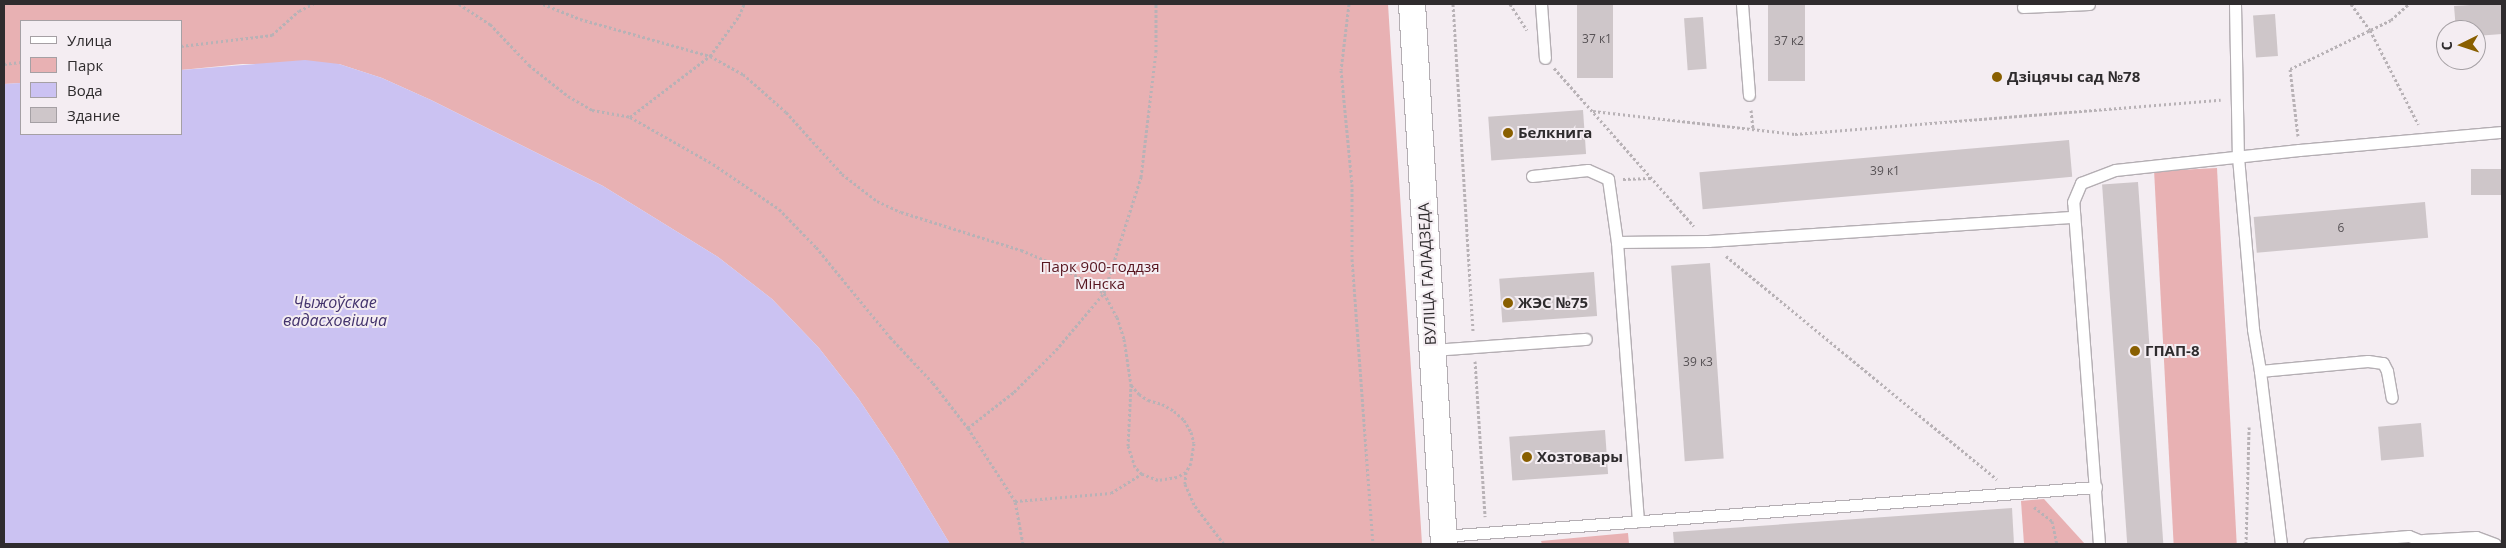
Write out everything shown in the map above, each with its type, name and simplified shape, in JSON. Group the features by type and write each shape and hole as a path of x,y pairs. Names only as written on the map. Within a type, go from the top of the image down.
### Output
{"street":[{"name":"ВУЛІЦА ГАЛАДЗЕДА","path":"1412,4 1444,540"}],"lane":[{"path":"1541,4 1545,58"},
{"path":"1742,4 1749,95"},
{"path":"2023,7 2089,4"},
{"path":"2236,4 2238,158 2253,329 2260,371 2281,544"},
{"path":"2099,544 2073,202 2082,183 2115,170 2299,150 2502,132"},
{"path":"1532,176 1588,170 1608,179 1616,242 1638,521"},
{"path":"1616,242 1708,241 2074,217"},
{"path":"1432,350 1586,339"},
{"path":"2260,371 2368,361 2383,363 2387,372 2392,398"},
{"path":"1444,540 1486,533 2096,486"},
{"path":"2309,544 2409,536 2426,542 2476,537 2495,544"}],"path":[{"path":"182,46 272,35 300,11 313,4"},
{"path":"459,4 490,24 530,65 568,96 592,110 630,117 713,164 779,209 816,247 890,337 933,383 968,428 1015,501 1023,544"},
{"path":"543,4 580,19 710,56 743,74 786,112 842,174 877,201 900,212 974,233 1030,254 1065,269 1104,293 1117,317 1124,339 1132,386 1128,446 1136,467 1142,474 1158,480 1168,479 1186,472"},
{"path":"630,117 710,56 739,16 744,4"},
{"path":"968,428 1014,392 1056,350 1104,293 1141,177 1156,52 1156,4"},
{"path":"1349,4 1341,70 1352,184 1352,259 1373,544"},
{"path":"1453,4 1486,533"},
{"path":"1510,4 1545,58 1708,241 2014,493 2052,521 2057,544"},
{"path":"2351,4 2370,30 2425,138"},
{"path":"2299,150 2290,69 2391,20 2409,4"},
{"path":"4,64 20,62"},
{"path":"1592,111 1795,134 2237,99"},
{"path":"1608,179 1652,178"},
{"path":"1132,386 1139,394 1162,404 1184,420 1191,432 1194,443 1191,462 1186,472 1186,484 1195,506 1224,544"},
{"path":"2246,544 2250,417"},
{"path":"1015,501 1111,493 1142,474"}],"green space":[{"name":"Парк 900-годдзя Мінска","path":"4,4 1388,4 1422,544 950,544 897,456 858,398 819,348 772,299 718,257 603,186 431,100 382,78 339,64 242,64 182,70 182,20 20,20 20,83 4,84"},
{"path":"2217,168 2237,543 2174,544 2154,171"},
{"path":"2044,499 2085,544 2024,544 2021,501"},
{"path":"1628,533 1629,544 1542,544 1541,541"}],"water":[{"name":"Чыжоўскае вадасховішча","path":"305,60 339,64 382,78 431,100 603,186 718,257 772,299 819,348 858,398 897,456 950,544 4,544 4,84 20,83 20,135 182,135 182,70"}],"building":[{"path":"1577,4 1613,4 1613,78 1577,78"},
{"path":"1768,4 1805,4 1805,81 1768,81"},
{"path":"2502,4 2502,34 2486,35 2486,20 2455,20 2454,6"},
{"path":"2275,14 2278,56 2256,57 2253,16"},
{"path":"1703,17 1707,69 1688,70 1684,18"},
{"path":"1583,110 1586,154 1491,161 1488,117"},
{"path":"2069,140 2072,177 1703,209 1699,172"},
{"path":"2471,169 2502,169 2502,195 2471,195"},
{"path":"2138,182 2163,544 2127,544 2102,185"},
{"path":"2425,202 2428,238 2257,253 2254,217"},
{"path":"1710,263 1724,459 1685,461 1671,266"},
{"path":"1594,272 1597,316 1502,323 1499,279"},
{"path":"2421,423 2424,457 2381,461 2378,427"},
{"path":"1605,430 1608,474 1512,481 1509,437"},
{"path":"2012,508 2014,544 1674,544 1673,532"}],"place":[{"name":"Дзіцячы сад №78","path":"1997,77"},
{"name":"Белкнига","path":"1508,133"},
{"name":"ЖЭС №75","path":"1508,303"},
{"name":"ГПАП-8","path":"2135,351"},
{"name":"Хозтовары","path":"1527,457"}]}
